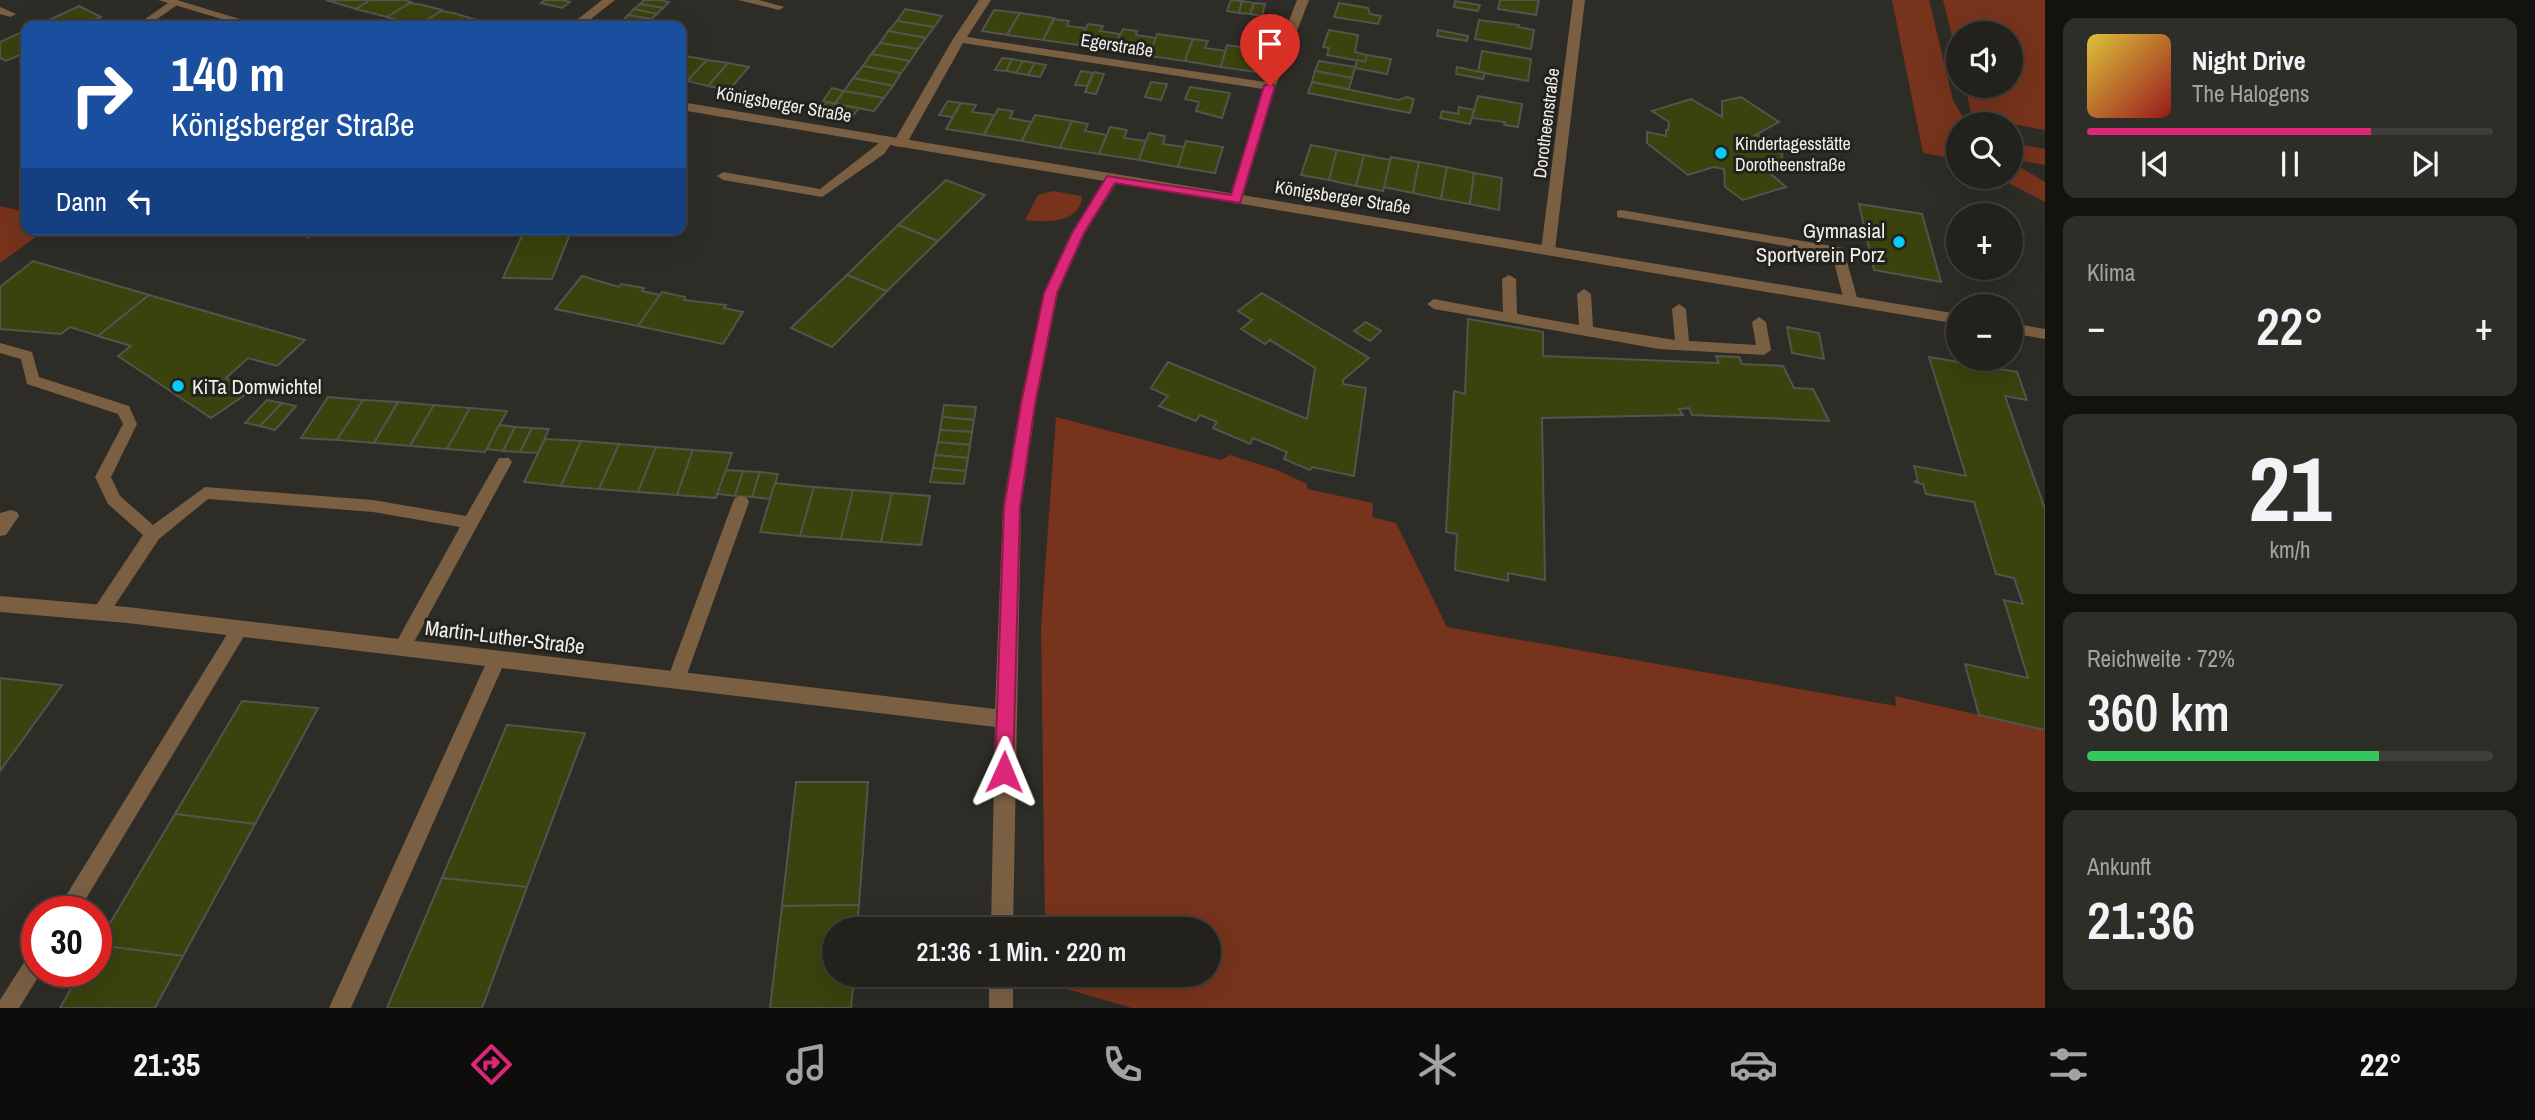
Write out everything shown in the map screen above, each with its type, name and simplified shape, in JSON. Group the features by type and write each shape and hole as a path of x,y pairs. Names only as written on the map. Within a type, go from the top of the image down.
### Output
{"street":[{"path":"582,21 609,0"},
{"path":"893,142 985,0"},
{"path":"1236,200 1270,86 1303,0"},
{"name":"Dorotheenstraße","path":"1548,250 1579,0"},
{"path":"170,1 240,21"},
{"name":"Egerstraße","path":"959,38 1270,86"},
{"name":"Königsberger Straße","path":"686,107 1946,317"},
{"path":"1002,917 1004,719 1012,507 1028,404 1051,293 1078,233 1112,179"},
{"path":"2023,330 2045,334"},
{"name":"Martin-Luther-Straße","path":"3,608 101,612 1004,719"},
{"path":"1001,987 1001,1008"}],"lane":[{"path":"743,0 779,7"},
{"path":"146,21 170,1"},
{"path":"723,176 822,193 893,142"},
{"path":"1621,214 1838,251 1851,301"},
{"path":"1509,279 1510,317"},
{"path":"1584,293 1586,331"},
{"path":"1434,304 1659,344 1764,350 1759,322"},
{"path":"1679,309 1682,345"},
{"path":"0,348 27,356 32,380 124,410 130,424 103,477 114,500 153,534"},
{"path":"402,648 505,462"},
{"path":"101,612 122,583 134,558 153,534 205,493 373,506 471,523"},
{"path":"676,680 741,502"},
{"path":"0,519 11,516 0,530"},
{"path":"76,896 240,628"},
{"path":"340,1008 497,659"},
{"path":"7,1008 21,986"}],"shaded area":[{"path":"1892,0 1929,0 1946,71 1946,98 1953,98 1960,112 1946,112 1946,157 1923,153"},
{"path":"1943,0 2045,0 2045,130 2023,126 2023,112 1971,112 1968,98 2023,98 2023,21 1948,21"},
{"path":"2023,145 2045,149 2045,165 2023,161"},
{"path":"2023,169 2045,182 2045,202 2020,189 2023,189"},
{"path":"1053,191 1082,196 1076,212 1052,221 1025,220 1038,195"},
{"path":"0,206 21,211 21,235 39,235 0,263"},
{"path":"1056,417 1221,460 1230,455 1277,470 1307,484 1307,489 1373,503 1372,517 1396,523 1447,627 1896,706 1895,696 2045,730 2045,1008 1132,1008 1060,987 1221,987 1221,917 1045,917 1041,626"}],"building":[{"path":"326,0 370,0 356,9"},
{"path":"370,0 411,2 387,17 356,9"},
{"path":"545,0 570,2 562,8 541,3"},
{"path":"644,0 669,2 663,8 640,4"},
{"path":"1231,0 1242,1 1239,13 1227,11"},
{"path":"1500,0 1539,0 1536,15 1498,9"},
{"path":"1242,1 1254,3 1250,14 1239,13"},
{"path":"1455,1 1480,5 1478,11 1454,7"},
{"path":"410,3 442,10 426,21 401,21 387,17"},
{"path":"1254,3 1265,4 1262,16 1250,14"},
{"path":"1339,3 1368,8 1370,14 1381,16 1378,24 1334,17"},
{"path":"640,4 663,8 657,14 634,9"},
{"path":"79,6 101,17 92,21 47,21"},
{"path":"634,9 657,14 651,19 628,15"},
{"path":"905,9 942,16 934,27 897,21"},
{"path":"994,10 1020,13 1007,35 982,31"},
{"path":"441,11 474,19 471,21 426,21"},
{"path":"1020,13 1054,18 1043,40 1007,35"},
{"path":"628,15 651,19 649,21 622,21"},
{"path":"1054,19 1069,21 1067,26 1086,28 1078,45 1043,40"},
{"path":"1479,20 1519,25 1518,27 1534,30 1531,49 1475,39"},
{"path":"897,21 934,27 926,38 888,31"},
{"path":"1088,24 1103,26 1100,31 1120,34 1113,51 1078,45"},
{"path":"1123,29 1137,31 1136,35 1156,38 1149,56 1113,51"},
{"path":"1329,30 1358,35 1355,52 1367,55 1365,62 1327,55 1329,48 1323,47"},
{"path":"1438,30 1468,36 1467,41 1437,36"},
{"path":"888,31 926,38 918,49 880,43"},
{"path":"21,32 21,54 6,61 0,58 0,42"},
{"path":"1157,34 1193,39 1185,61 1149,56"},
{"path":"1193,39 1208,41 1205,48 1226,51 1221,67 1185,61"},
{"path":"880,43 918,49 910,61 871,54"},
{"path":"1227,45 1260,50 1255,72 1221,67"},
{"path":"1482,51 1531,59 1528,81 1478,72"},
{"path":"871,54 910,61 901,73 863,66"},
{"path":"1367,55 1391,59 1387,74 1355,68 1357,60 1365,62"},
{"path":"686,56 707,60 687,81"},
{"path":"1002,58 1012,59 1006,71 995,70"},
{"path":"1012,59 1023,61 1016,73 1006,71"},
{"path":"707,60 728,63 708,86 687,81"},
{"path":"1023,61 1035,63 1028,75 1016,73"},
{"path":"1319,61 1355,67 1352,78 1315,71"},
{"path":"728,63 749,67 729,90 708,86"},
{"path":"1035,63 1046,65 1040,77 1028,75"},
{"path":"863,66 901,73 893,86 853,78"},
{"path":"1457,67 1485,73 1483,79 1456,74"},
{"path":"1081,71 1093,73 1087,86 1075,85"},
{"path":"1315,71 1352,78 1349,89 1312,82"},
{"path":"1094,72 1104,74 1096,94 1085,92"},
{"path":"853,78 893,86 884,98 844,91"},
{"path":"1151,82 1167,84 1161,100 1145,97"},
{"path":"1312,82 1399,100 1406,97 1414,99 1410,113 1308,93"},
{"path":"1190,87 1230,93 1222,118 1196,111 1199,102 1185,99"},
{"path":"832,88 844,91 835,103 823,101"},
{"path":"844,91 884,98 874,111 835,104"},
{"path":"1478,96 1522,104 1518,127 1504,125 1505,122 1472,118"},
{"name":"Kindertagesstätte Dorotheenstraße","path":"1741,97 1779,122 1755,135 1781,140 1783,168 1758,163 1786,187 1743,200 1725,187 1724,169 1714,167 1688,175 1647,143 1647,132 1666,136 1668,130 1669,122 1652,111 1691,99 1722,117 1722,101"},
{"path":"948,101 961,103 952,117 939,115"},
{"path":"827,102 859,108 852,117 820,111"},
{"path":"961,103 976,105 972,112 994,115 984,135 946,129"},
{"path":"1459,107 1474,110 1470,124 1440,118 1442,111 1458,114"},
{"path":"998,109 1013,111 1010,118 1031,122 1022,141 984,135"},
{"path":"1035,115 1072,121 1060,148 1022,141"},
{"path":"1072,121 1088,124 1085,131 1107,135 1099,154 1060,148"},
{"path":"1110,127 1127,130 1124,138 1146,141 1139,160 1099,154"},
{"path":"1149,133 1165,136 1163,144 1185,147 1178,167 1139,160"},
{"path":"1186,141 1223,147 1215,173 1178,167"},
{"path":"1311,145 1337,150 1329,180 1301,175"},
{"path":"1337,150 1364,155 1356,186 1329,180"},
{"path":"1364,155 1391,160 1383,191 1356,186"},
{"path":"1391,157 1419,162 1413,193 1384,187"},
{"path":"1419,162 1447,167 1441,199 1413,193"},
{"path":"1447,167 1474,173 1470,204 1441,199"},
{"path":"1474,173 1502,178 1499,210 1470,204"},
{"path":"946,180 985,195 938,241 898,225"},
{"name":"Gymnasial Sportverein Porz","path":"1859,204 1922,214 1941,282 1874,270"},
{"path":"898,225 938,241 887,291 847,275"},
{"path":"522,235 570,235 552,279 503,278"},
{"path":"33,261 149,295 98,336 70,327 61,334 0,329 0,287"},
{"path":"847,275 887,291 832,347 791,328"},
{"path":"582,276 619,287 621,284 644,288 642,291 660,295 638,326 555,309"},
{"path":"662,292 685,297 684,300 726,305 724,308 743,312 723,344 638,326"},
{"path":"1262,293 1369,358 1343,380 1343,384 1366,388 1354,476 1312,467 1310,470 1284,459 1287,452 1253,438 1250,444 1213,428 1217,422 1200,415 1196,421 1159,406 1168,396 1151,388 1168,362 1307,419 1315,368 1270,340 1265,344 1241,329 1252,320 1238,311"},
{"path":"149,295 305,340 277,366 248,358 226,378 249,392 211,418 118,356 131,346 98,336"},
{"path":"1468,319 1543,332 1543,356 1719,363 1716,356 1739,357 1742,364 1783,366 1794,388 1813,389 1829,421 1692,415 1689,408 1679,409 1683,415 1542,418 1545,580 1508,573 1508,581 1455,570 1457,534 1446,532 1454,391 1465,394"},
{"path":"1366,322 1381,331 1370,341 1354,331"},
{"path":"1787,327 1819,333 1824,359 1792,353"},
{"path":"1929,357 1946,360 1946,371 2017,372 2027,400 2005,396 2045,509 2045,730 1979,715 1965,664 2028,678 2004,600 2023,604 2014,578 1996,574 1974,502 1926,494 1923,484 1914,482 1918,481 1914,466 1966,476"},
{"path":"328,397 363,400 337,440 301,438"},
{"path":"267,400 282,403 260,426 245,423"},
{"path":"363,400 398,402 374,443 337,440"},
{"path":"398,402 434,405 410,446 374,443"},
{"path":"282,403 296,406 275,430 260,426"},
{"path":"434,405 470,408 447,449 410,446"},
{"path":"944,405 976,407 974,420 942,417"},
{"path":"470,408 507,411 485,452 447,449"},
{"path":"942,417 974,420 972,432 940,430"},
{"path":"499,425 515,427 503,451 487,449"},
{"path":"515,427 532,428 520,452 503,451"},
{"path":"532,428 549,429 538,453 520,452"},
{"path":"940,430 972,432 970,445 938,442"},
{"path":"545,439 581,441 561,486 524,482"},
{"path":"581,441 619,444 599,489 561,486"},
{"path":"938,442 970,445 968,458 935,455"},
{"path":"619,444 656,447 638,492 599,489"},
{"path":"656,447 693,450 677,495 638,492"},
{"path":"693,450 732,453 716,498 677,495"},
{"path":"935,455 968,458 966,471 933,468"},
{"path":"933,468 966,471 964,484 930,482"},
{"path":"726,470 743,471 735,496 717,494"},
{"path":"743,471 760,472 752,497 735,496"},
{"path":"760,472 778,474 770,499 752,497"},
{"path":"775,483 814,487 800,536 760,532"},
{"path":"814,487 853,490 841,539 800,536"},
{"path":"853,490 892,493 881,542 841,539"},
{"path":"892,493 930,496 921,545 881,542"},
{"path":"0,678 62,685 0,771"},
{"path":"242,701 318,708 255,824 175,814"},
{"path":"507,725 585,733 527,887 442,878"},
{"path":"796,782 868,782 859,905 782,906"},
{"path":"175,814 255,824 183,956 112,947 112,920"},
{"path":"442,878 527,887 482,1008 387,1008"},
{"path":"859,905 858,917 822,917 822,987 853,987 851,1008 770,1008 782,906"},
{"path":"112,947 183,956 155,1008 60,1008 72,987 112,987"}],"place":[{"name":"Kindertagesstätte Dorotheenstraße","path":"1721,153"},
{"name":"Gymnasial Sportverein Porz","path":"1899,242"},
{"name":"KiTa Domwichtel","path":"178,386"}],"route":[{"path":"1004,772 1012,507 1028,404 1051,293 1078,233 1112,179 1236,200 1270,86"}]}
